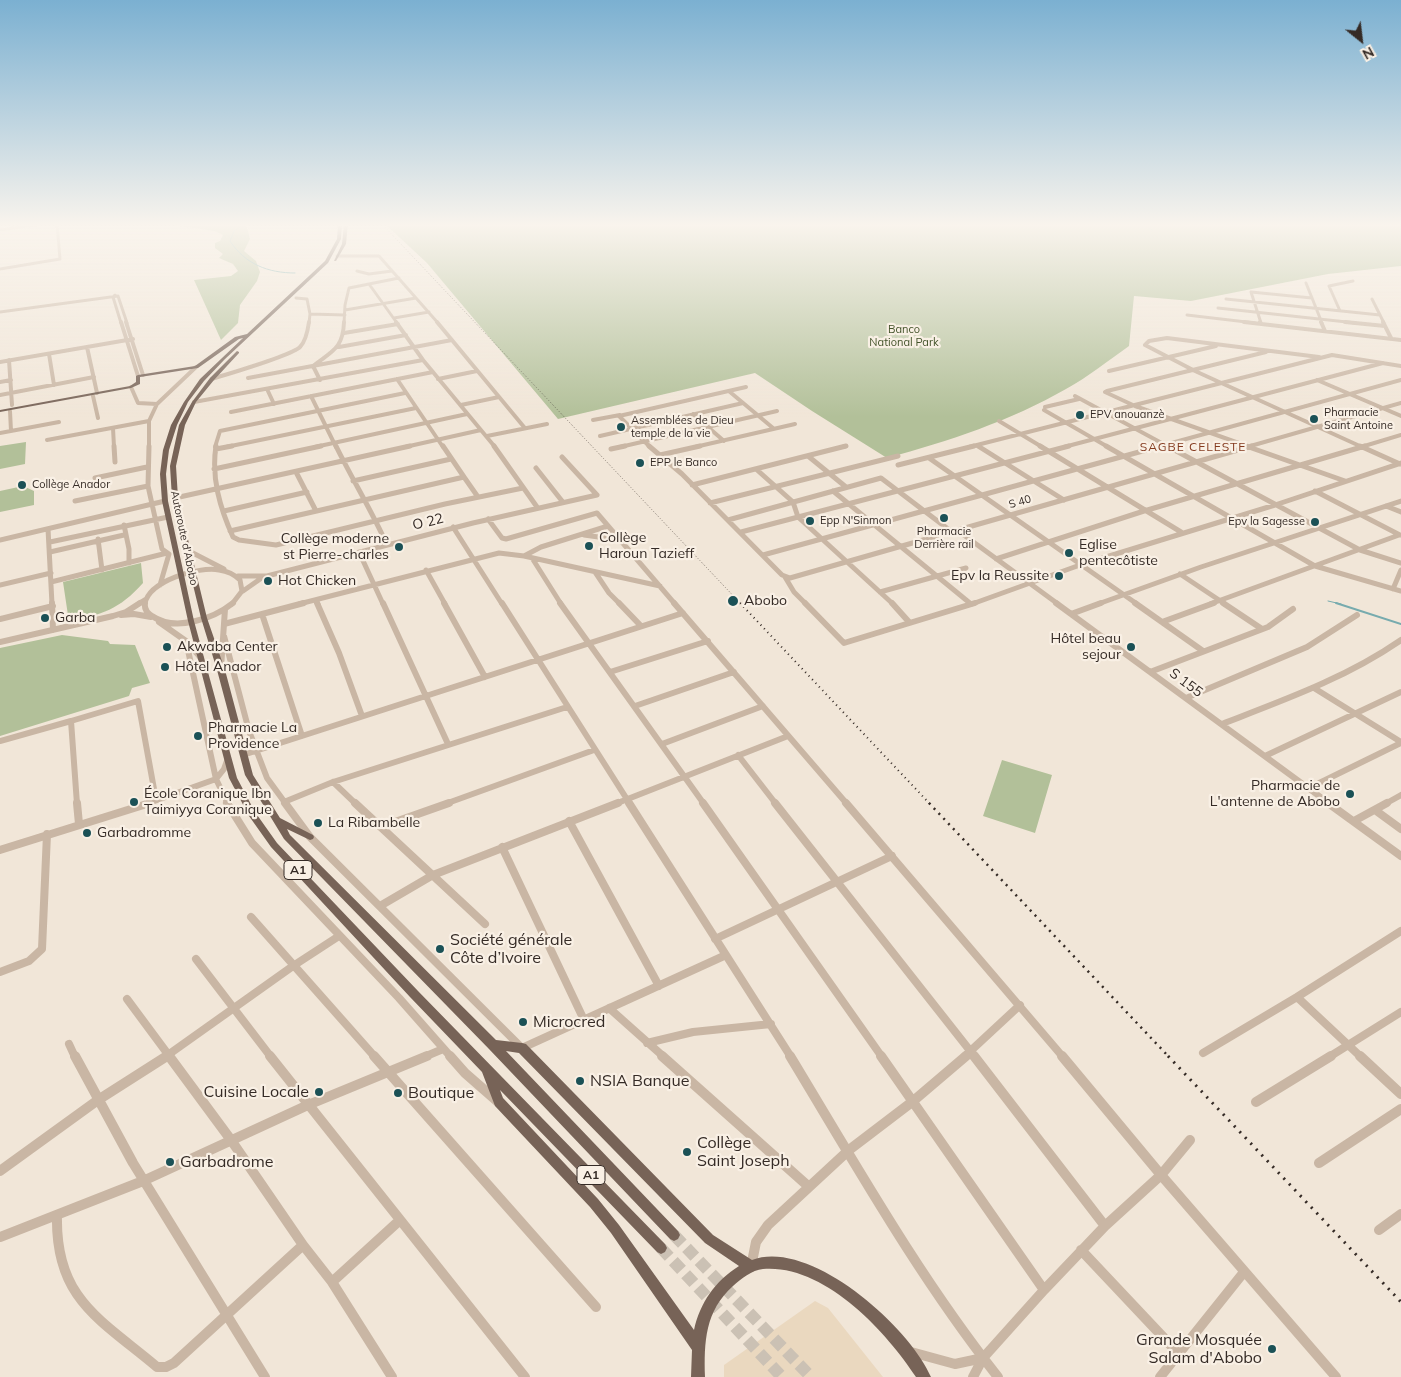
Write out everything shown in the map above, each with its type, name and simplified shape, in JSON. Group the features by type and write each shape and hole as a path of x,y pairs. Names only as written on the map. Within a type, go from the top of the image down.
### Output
{"main road":[{"name":"Autoroute d'Abobo","path":"191,621 165,501 164,466 166,450 174,425 186,402 202,380 299,288"},
{"name":"Autoroute d'Abobo","path":"204,618 175,498 173,466 182,425 194,402 212,379 234,355 306,288"},
{"path":"0,412 131,387 143,382 141,376 196,367 237,338 248,335"},
{"path":"0,412 10,412 95,394"},
{"path":"168,554 172,540"},
{"name":"A1","path":"204,618 221,670 249,775 288,838 493,1045 674,1235"},
{"name":"A1","path":"191,621 234,778 252,814 274,845 661,1248"},
{"path":"276,820 310,837"},
{"path":"493,1045 522,1048 709,1239 751,1267"},
{"path":"487,1068 499,1102 594,1203 615,1229 697,1346"},
{"path":"698,1377 697,1346 703,1316 714,1297 725,1284 751,1267 763,1263 780,1264 804,1270 829,1282 864,1306 906,1350 924,1377"}],"street":[{"path":"339,347 344,333 348,288"},
{"path":"372,288 423,360 487,436 537,507"},
{"path":"408,288 524,427"},
{"path":"1308,288 1325,330"},
{"path":"1330,288 1340,311"},
{"path":"1260,324 1252,292 1312,298"},
{"path":"115,296 113,297 126,340 141,376"},
{"path":"0,312 118,296 133,339 141,376"},
{"path":"212,379 286,354 300,347 308,329 310,314 307,299 296,298"},
{"path":"310,314 345,312 416,298"},
{"path":"1226,299 1380,315"},
{"path":"1372,299 1391,338"},
{"path":"1218,308 1385,326"},
{"path":"394,318 429,312"},
{"path":"1188,315 1401,340"},
{"path":"344,333 398,324"},
{"path":"313,366 339,347 406,335"},
{"path":"1322,358 1167,338 1148,341 1145,346 1223,384 1400,464"},
{"path":"0,362 133,339"},
{"path":"248,378 452,340"},
{"path":"1109,371 1220,345"},
{"path":"87,347 94,377 98,418"},
{"path":"1270,351 1105,392 1135,406 1345,482"},
{"path":"49,354 54,385"},
{"path":"898,465 1332,355 1401,366"},
{"path":"9,360 12,406"},
{"path":"194,402 423,360"},
{"path":"741,532 1383,363"},
{"path":"313,366 320,380"},
{"path":"168,554 162,549 148,486 149,421 157,404 196,367"},
{"path":"438,378 477,371"},
{"path":"230,412 433,372"},
{"path":"0,395 94,377"},
{"path":"397,379 478,497"},
{"path":"0,382 10,380"},
{"path":"1317,380 1401,416"},
{"path":"763,555 1401,380"},
{"path":"131,387 138,403 157,404"},
{"path":"593,420 730,392 746,387"},
{"path":"267,390 274,404"},
{"path":"730,392 773,428"},
{"path":"405,393 219,432 214,469 216,489 233,537 239,540 276,545 523,488"},
{"path":"311,396 342,462 365,500 386,545"},
{"path":"461,405 499,397"},
{"path":"1401,563 1360,550 1077,397 1045,408 1316,566 1401,591"},
{"path":"600,436 743,403"},
{"name":"S 40","path":"785,577 794,578 1401,403"},
{"path":"216,449 416,408"},
{"path":"611,449 777,411"},
{"path":"10,412 11,431"},
{"path":"214,469 467,414"},
{"path":"693,414 724,441"},
{"path":"620,415 644,441 682,474 741,532 785,577 794,592 844,643 909,622 960,609 1080,565 1400,464"},
{"path":"47,440 149,421"},
{"path":"999,421 1181,532"},
{"path":"0,433 59,422"},
{"path":"487,436 524,427 547,424"},
{"path":"660,456 795,424"},
{"path":"113,428 115,462"},
{"path":"175,498 481,430"},
{"path":"996,559 1195,495 1401,435"},
{"path":"977,445 1064,500"},
{"path":"692,485 846,446"},
{"path":"808,456 846,487"},
{"path":"710,502 898,456"},
{"name":"O 22","path":"266,576 453,527 562,501 597,496 562,457"},
{"path":"930,458 1203,651"},
{"path":"352,481 451,459"},
{"path":"96,478 147,467"},
{"path":"536,468 562,501"},
{"path":"756,469 793,502 798,517 880,592 909,622"},
{"path":"296,472 316,511"},
{"path":"230,531 464,477"},
{"name":"S 155","path":"846,487 882,478 925,511 996,559 1401,856"},
{"path":"75,501 148,486"},
{"path":"728,520 846,487"},
{"path":"833,491 971,604"},
{"path":"1315,491 1400,535"},
{"path":"224,511 307,492"},
{"path":"0,540 165,501"},
{"path":"1071,614 1180,574 1401,501"},
{"path":"1386,506 1401,512"},
{"path":"488,519 502,538 506,539 597,513 1020,1005 1161,1175 1336,1377"},
{"path":"50,542 168,517"},
{"path":"124,525 124,535 130,557 129,563"},
{"path":"528,557 536,549 608,526"},
{"path":"453,527 771,1024 908,1250 963,1333 998,1377"},
{"path":"48,529 53,630"},
{"path":"98,532 102,570"},
{"path":"581,534 620,540"},
{"path":"50,552 124,535"},
{"path":"1162,622 1400,535"},
{"path":"189,551 238,576 266,576"},
{"path":"358,552 448,744"},
{"path":"224,624 426,570 500,553 528,557 660,586"},
{"path":"51,582 168,554"},
{"path":"160,585 168,554"},
{"path":"528,557 591,643 1044,1290"},
{"path":"880,592 966,568"},
{"path":"426,570 485,677"},
{"path":"1392,588 1401,570"},
{"path":"0,642 126,612 146,599 160,585 194,571 227,571"},
{"path":"595,572 609,593 641,626"},
{"path":"0,585 51,573"},
{"path":"1180,574 1262,629"},
{"path":"238,576 243,582 243,591"},
{"path":"113,616 134,614 172,623 204,618 225,609 243,591 266,576"},
{"path":"146,599 145,609 154,618 186,640 202,660"},
{"path":"316,600 339,653 362,716"},
{"path":"0,619 53,606"},
{"path":"221,670 225,609"},
{"path":"1150,672 1262,629 1294,609"},
{"path":"243,755 683,613"},
{"path":"262,614 302,736"},
{"path":"1186,698 1307,647 1357,615"},
{"path":"224,636 255,751 267,778 284,802 310,837 522,1048 726,955"},
{"path":"186,640 216,779 229,807 252,843 399,998 465,1073 499,1102"},
{"path":"1222,724 1314,688 1378,657 1401,640"},
{"path":"610,672 708,641"},
{"path":"635,706 734,672"},
{"path":"1309,788 1401,743 1357,713 1314,688"},
{"path":"1265,756 1401,692"},
{"path":"0,741 138,701 156,800"},
{"path":"662,744 763,706"},
{"path":"284,802 333,782 567,707"},
{"path":"71,721 79,824"},
{"path":"380,906 433,876 502,847 788,736"},
{"path":"380,827 594,750"},
{"path":"738,755 835,881 971,1051 1104,1226"},
{"path":"0,850 216,779 224,770 228,758"},
{"path":"333,782 485,924"},
{"path":"1354,821 1401,795"},
{"path":"1375,810 1401,829"},
{"path":"570,821 659,986"},
{"path":"0,972 38,956 42,949 47,834"},
{"path":"502,847 584,1020"},
{"path":"715,938 892,856"},
{"path":"251,917 596,1308"},
{"path":"1203,1053 1401,932"},
{"path":"0,1171 98,1100 168,1055 293,966 339,936"},
{"path":"196,959 308,1106 525,1377"},
{"path":"1297,997 1401,1094"},
{"path":"127,999 231,1140 303,1245 332,1282 392,1377"},
{"path":"751,1267 756,1242 761,1233 808,1186 849,1150 912,1102 1020,1005"},
{"path":"609,1008 808,1186"},
{"path":"1256,1102 1401,1012"},
{"path":"647,1043 672,1034 771,1024"},
{"path":"69,1044 143,1181 265,1377"},
{"path":"0,1238 143,1181 308,1106 443,1049"},
{"path":"1320,1163 1401,1109"},
{"path":"973,1377 983,1358 1044,1290 1104,1226 1161,1175 1190,1140"},
{"path":"1379,1230 1401,1214"},
{"path":"57,1215 56,1237 67,1280 84,1305 157,1367 166,1367 174,1363 303,1245"},
{"path":"332,1282 400,1220"},
{"path":"1081,1250 1179,1354"},
{"path":"1160,1377 1244,1272"},
{"path":"906,1350 955,1364 983,1358"}],"green space":[{"path":"198,288 252,288 240,305 238,323 221,340"},
{"name":"Banco National Park","path":"448,288 1256,288 1191,301 1134,296 1129,346 1082,379 1023,411 979,429 887,458 755,373 558,419"},
{"path":"26,442 25,464 0,469 0,446"},
{"path":"23,486 34,491 34,505 0,512 0,491"},
{"path":"141,563 143,583 126,599 109,610 69,622 63,582"},
{"path":"62,635 108,641 110,644 135,645 150,683 132,688 129,696 0,736 0,648"},
{"path":"1002,760 1052,775 1035,833 983,816"}],"shaded area":[{"path":"815,1301 828,1308 883,1377 724,1377 724,1365"}],"waterway":[{"path":"1328,601 1341,604"},
{"path":"1336,603 1401,624"}],"tunnel":[{"path":"674,1235 811,1377"},
{"path":"661,1248 782,1377"}],"railway":[{"path":"443,288 741,604"},
{"path":"740,603 930,804"},
{"path":"929,803 1169,1057"},
{"path":"1168,1056 1401,1302"}],"place":[{"name":"EPV anouanzè","path":"1080,415"},
{"name":"Pharmacie Saint Antoine","path":"1314,419"},
{"name":"Assemblées de Dieu temple de la vie","path":"621,427"},
{"name":"EPP le Banco","path":"640,463"},
{"name":"Collège Anador","path":"22,485"},
{"name":"Pharmacie Derrière rail","path":"944,518"},
{"name":"Epp N'Sinmon","path":"810,521"},
{"name":"Epv la Sagesse","path":"1315,522"},
{"name":"Collège Haroun Tazieff","path":"589,546"},
{"name":"Collège moderne st Pierre-charles","path":"399,547"},
{"name":"Eglise pentecôtiste","path":"1069,553"},
{"name":"Epv la Reussite","path":"1059,576"},
{"name":"Hot Chicken","path":"268,581"},
{"name":"Abobo","path":"733,601"},
{"name":"Garba","path":"45,618"},
{"name":"Akwaba Center","path":"167,647"},
{"name":"Hôtel beau sejour","path":"1131,647"},
{"name":"Hôtel Anador","path":"165,667"},
{"name":"Pharmacie La Providence","path":"198,736"},
{"name":"Pharmacie de L'antenne de Abobo","path":"1350,794"},
{"name":"École Coranique Ibn Taimiyya Coranique","path":"134,802"},
{"name":"La Ribambelle","path":"318,823"},
{"name":"Garbadromme","path":"87,833"},
{"name":"Société générale Côte d’Ivoire","path":"440,949"},
{"name":"Microcred","path":"523,1022"},
{"name":"NSIA Banque","path":"580,1081"},
{"name":"Cuisine Locale","path":"319,1092"},
{"name":"Boutique","path":"398,1093"},
{"name":"Collège Saint Joseph","path":"687,1152"},
{"name":"Garbadrome","path":"170,1162"},
{"name":"Grande Mosquée Salam d'Abobo","path":"1272,1349"}],"district":[{"name":"SAGBE CELESTE","path":"1193,447"}]}
